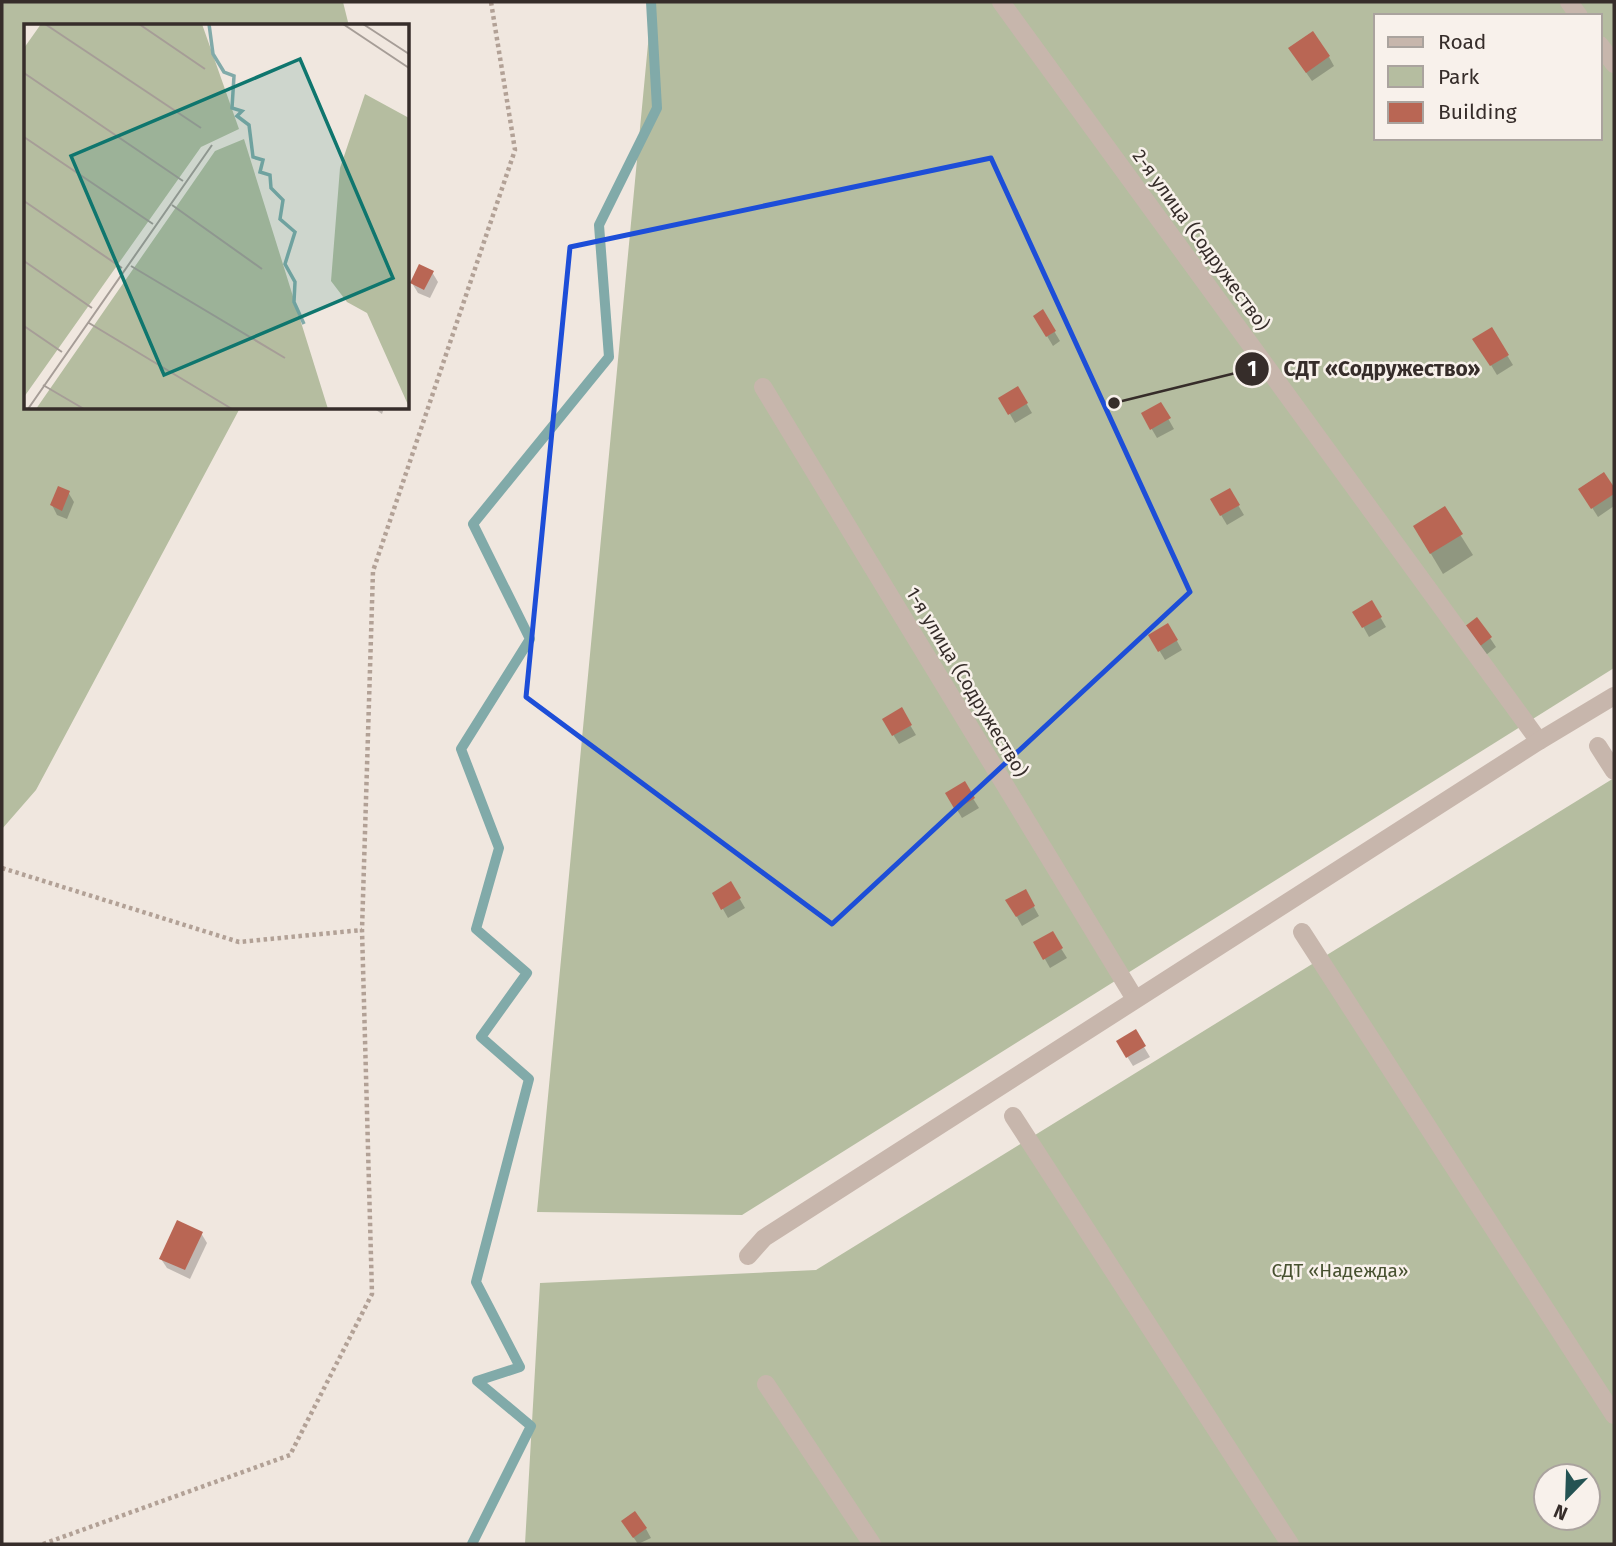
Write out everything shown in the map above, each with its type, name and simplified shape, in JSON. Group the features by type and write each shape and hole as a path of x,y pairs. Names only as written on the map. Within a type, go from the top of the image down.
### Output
{"street":[{"name":"2-я улица (Содружество)","path":"1001,2 1539,741"},
{"path":"1602,48 1614,64"},
{"name":"1-я улица (Содружество)","path":"763,387 1135,999"},
{"path":"748,1256 764,1238 1539,741 1614,696"},
{"path":"1598,746 1614,771"},
{"path":"1302,932 1614,1415"},
{"path":"1013,1116 1290,1544"},
{"path":"766,1384 872,1544"}],"path":[{"path":"43,1544 290,1455 372,1294 362,930 373,571 515,150 491,2"},
{"path":"2,868 239,942 362,930"}],"highlighted area":[{"path":"991,158 1190,592 832,924 526,697 570,247"}],"green space":[{"path":"2,2 343,2 348,24 24,24 24,410 239,410 36,790 2,829"},
{"path":"652,2 1614,2 1614,668 742,1215 537,1212"},
{"name":"СДТ «Надежда»","path":"1614,778 1614,1544 525,1544 540,1283 816,1270"}],"building":[{"path":"1313,31 1330,56 1306,73 1288,48"},
{"path":"419,264 434,271 424,290 410,283"},
{"path":"1043,309 1056,331 1046,337 1033,316"},
{"path":"1492,327 1509,355 1490,366 1472,339"},
{"path":"1018,386 1028,403 1008,415 998,398"},
{"path":"1161,402 1171,418 1150,430 1141,413"},
{"path":"1604,472 1614,487 1614,494 1591,509 1578,489"},
{"path":"58,486 70,491 62,511 50,505"},
{"path":"1230,488 1240,505 1220,516 1210,499"},
{"path":"1445,506 1463,534 1430,554 1413,526"},
{"path":"1372,600 1382,617 1362,628 1352,612"},
{"path":"1477,617 1492,637 1479,647 1464,627"},
{"path":"1168,623 1178,640 1158,652 1148,635"},
{"path":"902,707 912,725 892,736 882,719"},
{"path":"965,781 975,798 955,810 945,793"},
{"path":"731,881 741,898 721,910 712,893"},
{"path":"1026,889 1035,906 1016,917 1005,900"},
{"path":"1053,931 1063,948 1043,960 1033,942"},
{"path":"1136,1029 1146,1046 1126,1058 1116,1041"},
{"path":"177,1220 203,1232 185,1270 159,1259"},
{"path":"635,1511 647,1528 633,1538 621,1521"}],"waterway":[{"path":"472,1544 531,1426 477,1381 520,1367 476,1282 529,1079 481,1037 527,973 476,929 499,848 461,749 530,639 473,524 609,357 599,225 657,108 651,2"}],"place":[{"name":"СДТ «Содружество»","path":"1114,403"}]}
